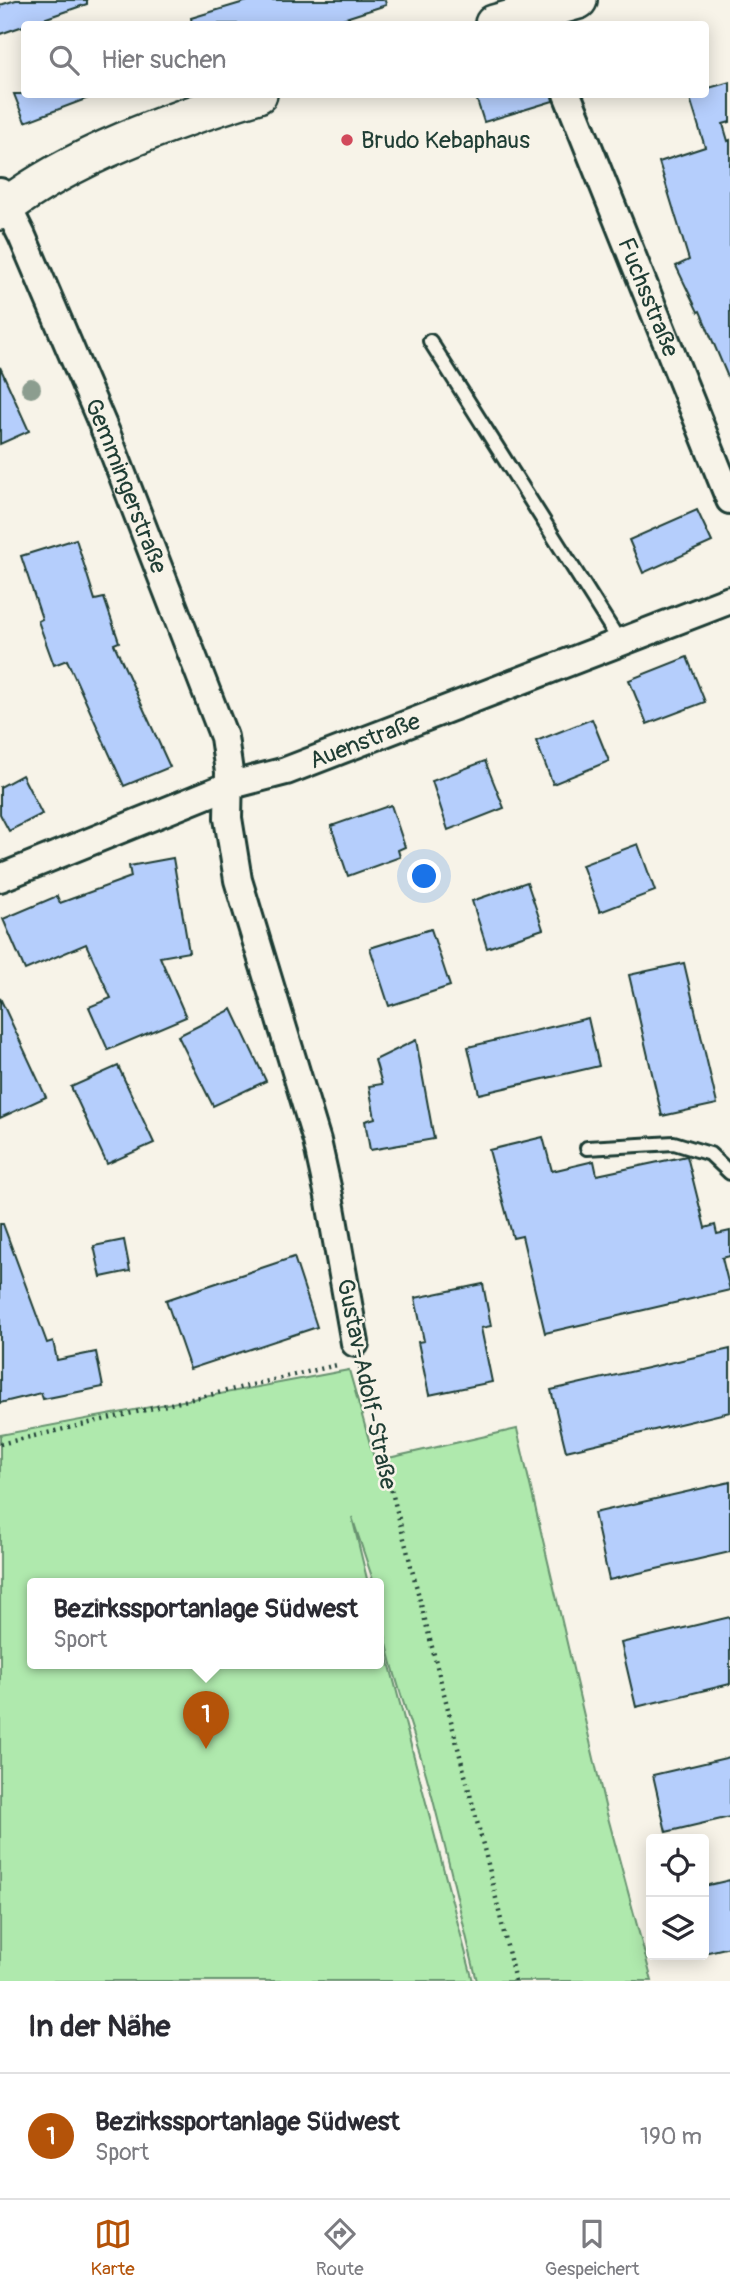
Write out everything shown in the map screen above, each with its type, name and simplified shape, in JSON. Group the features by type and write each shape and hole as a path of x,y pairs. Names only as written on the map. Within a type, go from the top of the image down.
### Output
{"street":[{"path":"536,19 578,0"},
{"path":"3,203 88,157 207,110 245,98"},
{"name":"Fuchsstraße","path":"569,98 730,500"},
{"name":"Gemmingerstraße","path":"3,203 107,435 219,725 227,754 228,786"},
{"name":"Auenstraße","path":"0,878 228,786 286,771 730,600"},
{"name":"Gustav-Adolf-Straße","path":"228,786 228,818 237,880 317,1141 356,1352"}],"lane":[{"path":"430,341 620,642"},
{"path":"587,1148 674,1143 710,1154 730,1173"}],"path":[{"path":"0,1444 356,1352"},
{"name":"Gustav-Adolf-Straße","path":"356,1352 489,1868 514,1981"}],"green space":[{"path":"349,1370 375,1461 517,1429 606,1810 652,1981 477,1981 433,1800 389,1654 384,1630 384,1578 372,1578 352,1517 367,1578 27,1578 27,1669 384,1669 384,1643 473,1981 0,1981 0,1435"}],"building":[{"path":"16,0 87,0 87,4 38,21 21,21 21,27 0,34 0,5"},
{"path":"251,0 385,0 386,5 336,21 192,21 191,18"},
{"path":"730,82 730,122 723,124 728,141 730,140 730,382 700,311 698,312 676,266 689,260 659,162 705,147 690,98 709,98 709,88"},
{"path":"14,94 21,94 21,98 88,98 25,122"},
{"path":"476,98 553,98 553,101 484,122"},
{"path":"0,367 29,431 0,444"},
{"path":"697,510 712,542 643,573 629,540"},
{"path":"76,539 95,600 104,598 119,642 114,644 170,767 124,786 67,660 54,665 38,621 42,619 21,556"},
{"path":"687,657 705,702 647,724 629,680"},
{"path":"592,719 609,761 553,784 536,741"},
{"path":"485,761 504,808 448,830 432,781"},
{"path":"22,775 42,814 9,831 0,814 0,787"},
{"path":"391,805 405,847 398,850 400,857 348,876 331,826"},
{"path":"638,844 655,891 600,912 582,865"},
{"path":"173,858 189,952 160,957 186,1017 108,1050 89,1007 111,998 86,944 25,970 3,919 57,896 60,903 131,877 129,866"},
{"path":"527,882 543,929 487,948 472,901"},
{"path":"431,929 450,986 389,1006 370,948"},
{"path":"684,963 717,1104 662,1116 629,975"},
{"path":"0,998 46,1097 0,1118"},
{"path":"232,1009 266,1081 213,1106 178,1036"},
{"path":"588,1018 599,1066 479,1094 468,1047"},
{"path":"416,1040 434,1139 370,1150 365,1121 375,1118 369,1086 382,1084 375,1060"},
{"path":"118,1066 154,1143 107,1164 71,1087"},
{"path":"543,1137 552,1171 594,1161 597,1175 687,1156 705,1228 715,1225 717,1234 730,1231 730,1256 722,1258 730,1290 545,1333 522,1236 513,1238 489,1150"},
{"path":"0,1224 3,1224 47,1343 53,1341 57,1360 96,1352 103,1387 43,1399 41,1393 0,1403"},
{"path":"124,1240 130,1271 101,1277 94,1246"},
{"path":"294,1257 317,1327 190,1369 166,1300"},
{"path":"483,1284 491,1326 481,1328 492,1382 429,1395 418,1342 424,1341 415,1298"},
{"path":"730,1349 730,1412 566,1451 551,1390"},
{"path":"730,1482 730,1552 609,1580 594,1513"},
{"path":"730,1617 730,1684 636,1707 621,1643"},
{"path":"730,1757 730,1817 666,1832 653,1775"},
{"path":"730,1880 730,1947 709,1952 709,1897 709,1885"}],"place":[{"name":"Brudo Kebaphaus","path":"347,140"},
{"name":"Bezirkssportanlage Südwest","path":"206,1749"}]}
